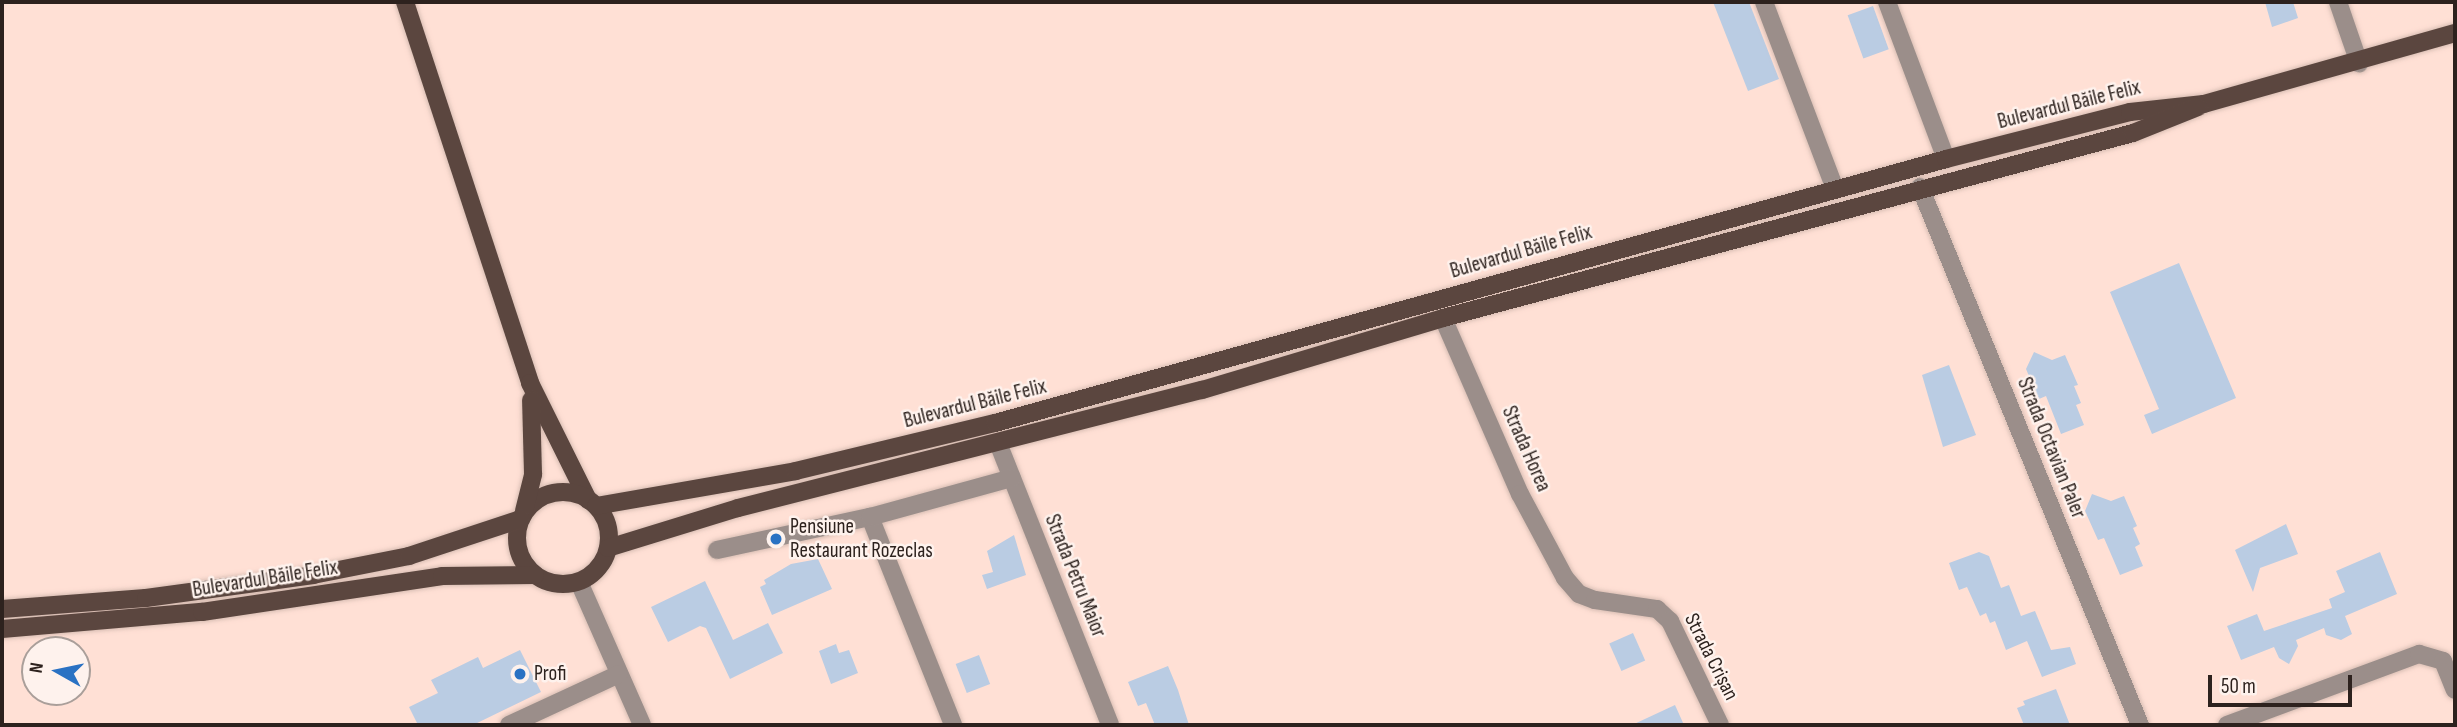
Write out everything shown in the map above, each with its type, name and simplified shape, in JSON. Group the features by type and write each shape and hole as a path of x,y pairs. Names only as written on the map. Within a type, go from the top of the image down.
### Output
{"main road":[{"path":"405,2 530,383 592,503 607,525 608,548 598,569 579,582 556,584 535,575 520,555 522,517 533,474 530,383"},
{"name":"Bulevardul Băile Felix","path":"592,503 783,474 995,423 1207,368 1472,289 1946,159 2130,112 2204,104 2359,63 2455,33"},
{"name":"Bulevardul Băile Felix","path":"608,548 727,511 1202,390 1443,318 1920,187 2157,126 2204,104"},
{"path":"522,517 533,502 551,493 574,492 592,503"},
{"name":"Bulevardul Băile Felix","path":"2,609 160,596 313,575 409,556 522,517"},
{"name":"Bulevardul Băile Felix","path":"2,629 202,612 442,576 535,575"}],"street":[{"path":"1763,2 1835,189"},
{"path":"1887,2 1946,159"},
{"path":"2338,2 2359,63"},
{"name":"Strada Octavian Paler","path":"1920,187 2140,725"},
{"name":"Strada Horea","path":"1443,318 1520,494 1565,578 1579,594"},
{"name":"Strada Petru Maior","path":"998,443 1110,725"},
{"path":"717,550 870,517 1012,478"},
{"path":"870,517 953,725"},
{"path":"579,582 642,725"},
{"name":"Strada Crișan","path":"1579,594 1657,609 1670,621 1720,725"},
{"path":"2227,725 2419,654 2432,654 2442,661 2455,690"},
{"path":"509,725 619,674"}],"building":[{"path":"1713,2 1749,2 1779,79 1748,91"},
{"path":"2265,2 2293,2 2298,18 2272,27"},
{"path":"1873,6 1889,49 1863,58 1848,15"},
{"path":"2179,263 2236,398 2152,434 2144,415 2159,409 2110,292"},
{"path":"2034,352 2052,360 2065,355 2078,385 2074,386 2081,403 2076,405 2084,425 2061,434 2046,396 2039,399 2026,369"},
{"path":"1949,365 1976,435 1943,447 1922,375"},
{"path":"2092,494 2111,501 2124,496 2137,526 2133,528 2140,544 2135,547 2143,566 2120,575 2104,538 2098,540 2085,511"},
{"path":"2286,524 2298,554 2260,568 2253,592 2235,550"},
{"path":"1014,535 1026,575 987,589 982,575 993,572 987,551"},
{"path":"1979,552 1989,556 2001,588 2009,585 2021,616 2035,611 2051,650 2070,647 2076,664 2042,677 2027,641 2006,650 1995,621 1990,623 1986,613 1980,616 1967,587 1959,590 1949,563"},
{"path":"2380,552 2397,594 2345,616 2352,634 2341,640 2326,635 2324,628 2296,640 2298,646 2289,664 2279,658 2274,647 2241,660 2227,626 2257,614 2264,631 2332,608 2329,599 2345,592 2336,571"},
{"path":"818,559 832,589 772,615 760,587 766,584 764,580 791,564"},
{"path":"705,581 733,640 768,623 783,653 730,679 706,628 700,626 668,642 651,607"},
{"path":"1633,633 1645,660 1621,671 1609,644"},
{"path":"836,644 839,653 849,650 858,673 831,684 819,651"},
{"path":"520,650 541,692 473,725 418,725 409,707 438,693 431,680 478,657 483,668"},
{"path":"979,655 990,684 967,693 956,664"},
{"path":"1168,666 1189,725 1155,725 1146,703 1138,706 1128,682"},
{"path":"2056,689 2070,725 2024,725 2017,708 2025,705 2023,701"},
{"path":"1675,705 1684,725 1632,725"}],"place":[{"name":"Pensiune Restaurant Rozeclas","path":"776,539"},
{"name":"Profi","path":"520,674"}]}
